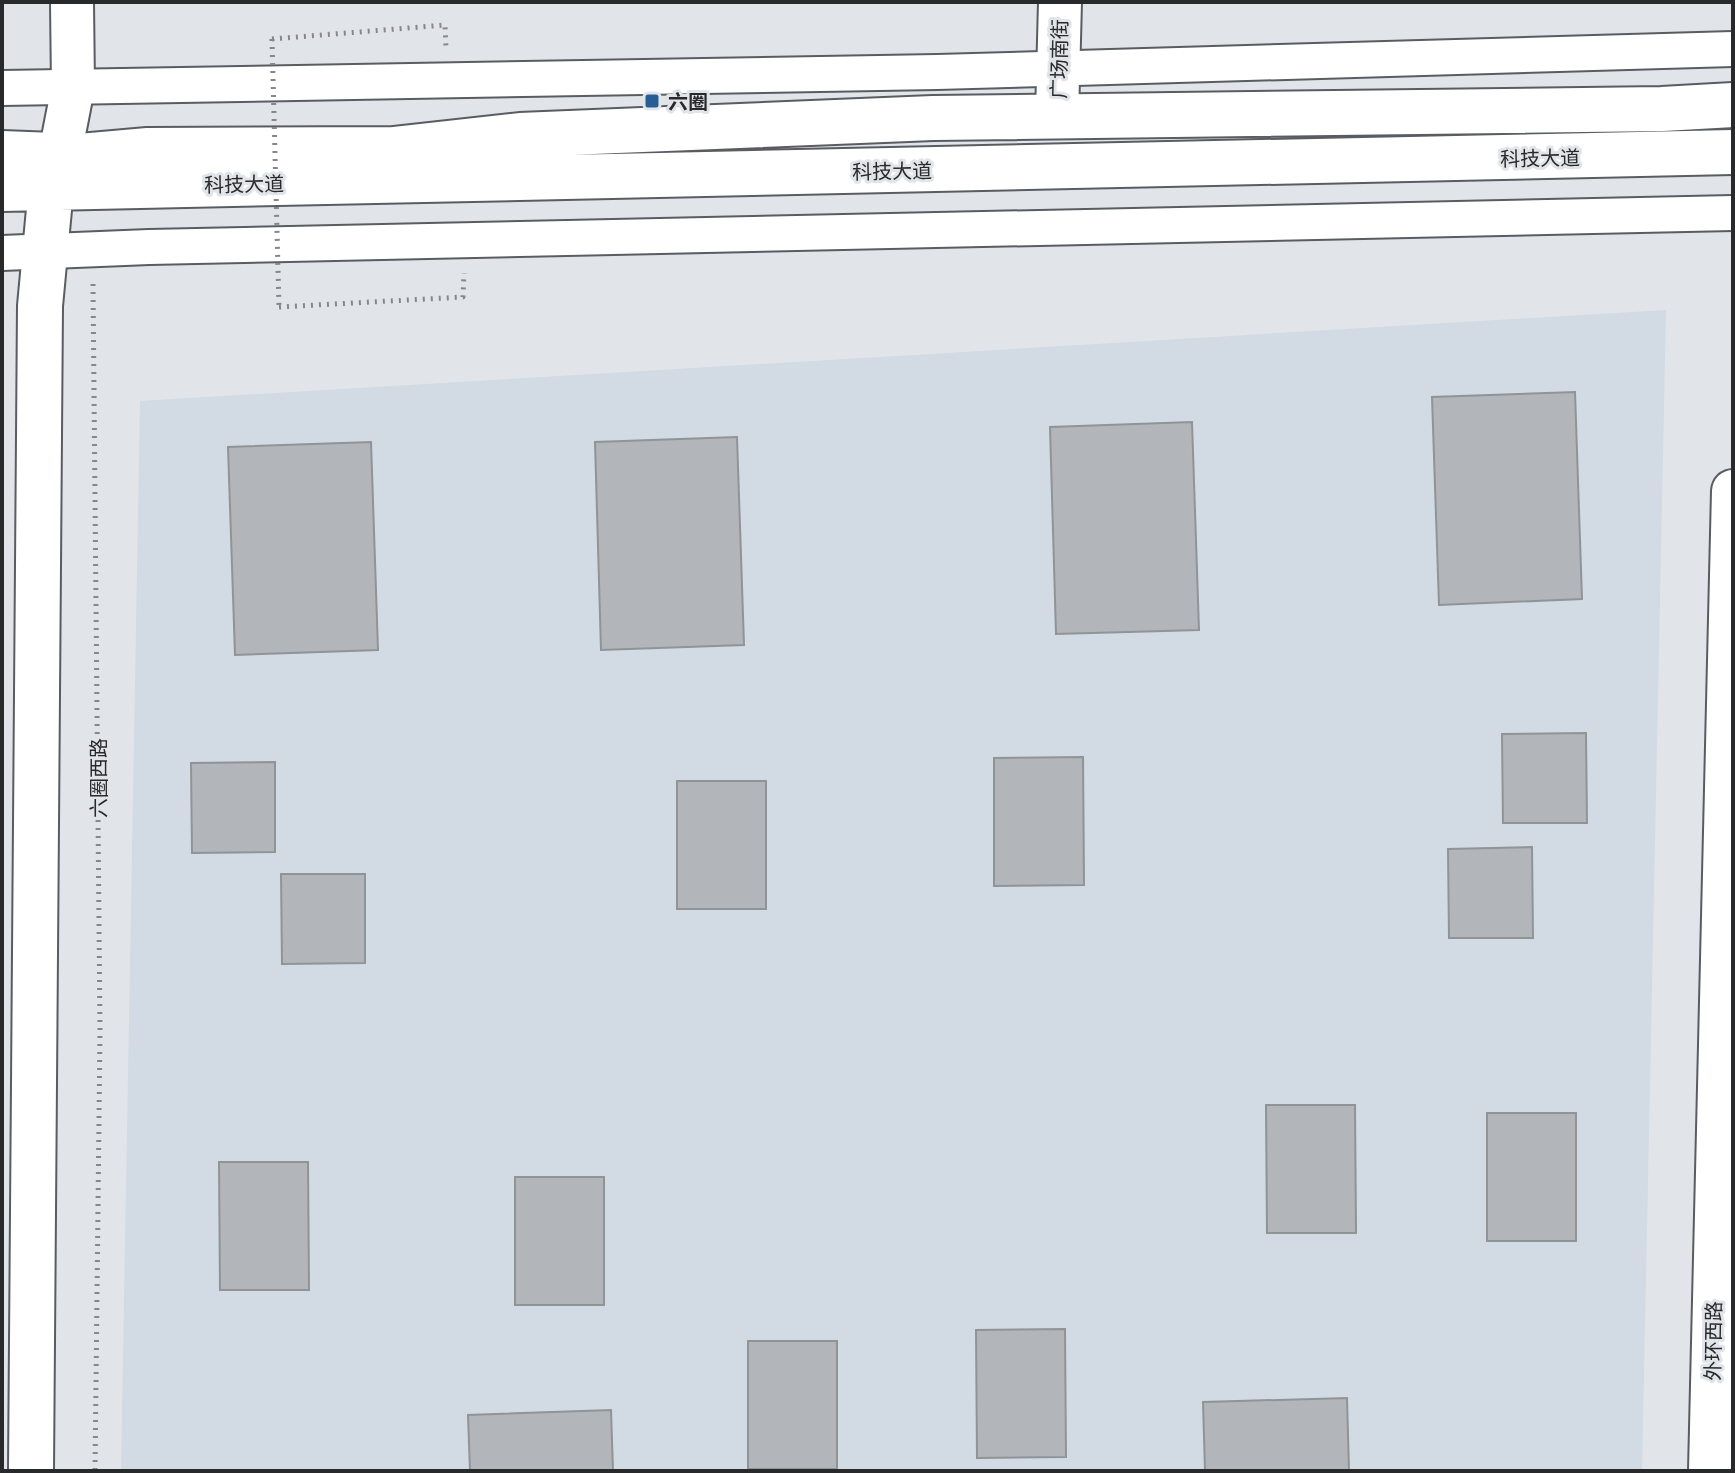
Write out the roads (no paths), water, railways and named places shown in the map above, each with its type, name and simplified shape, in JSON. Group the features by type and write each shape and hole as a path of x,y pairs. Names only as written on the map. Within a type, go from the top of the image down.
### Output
{"main road":[{"name":"科技大道","path":"56,171 393,149 520,135 933,118 1662,109 1733,105"},
{"name":"科技大道","path":"56,171 1733,152"},
{"path":"2,153 56,171"},
{"path":"2,179 56,171"},
{"path":"2,189 56,171"},
{"path":"31,1471 40,322 45,251 56,171"}],"street":[{"path":"56,171 73,87 72,2"},
{"name":"广场南街","path":"1057,116 1060,2"},
{"path":"2,88 1059,68 1733,49"},
{"path":"2,253 1733,213"},
{"name":"外环西路","path":"1710,1471 1728,950 1733,491"}],"place":[{"name":"六圈","path":"652,101"}]}
